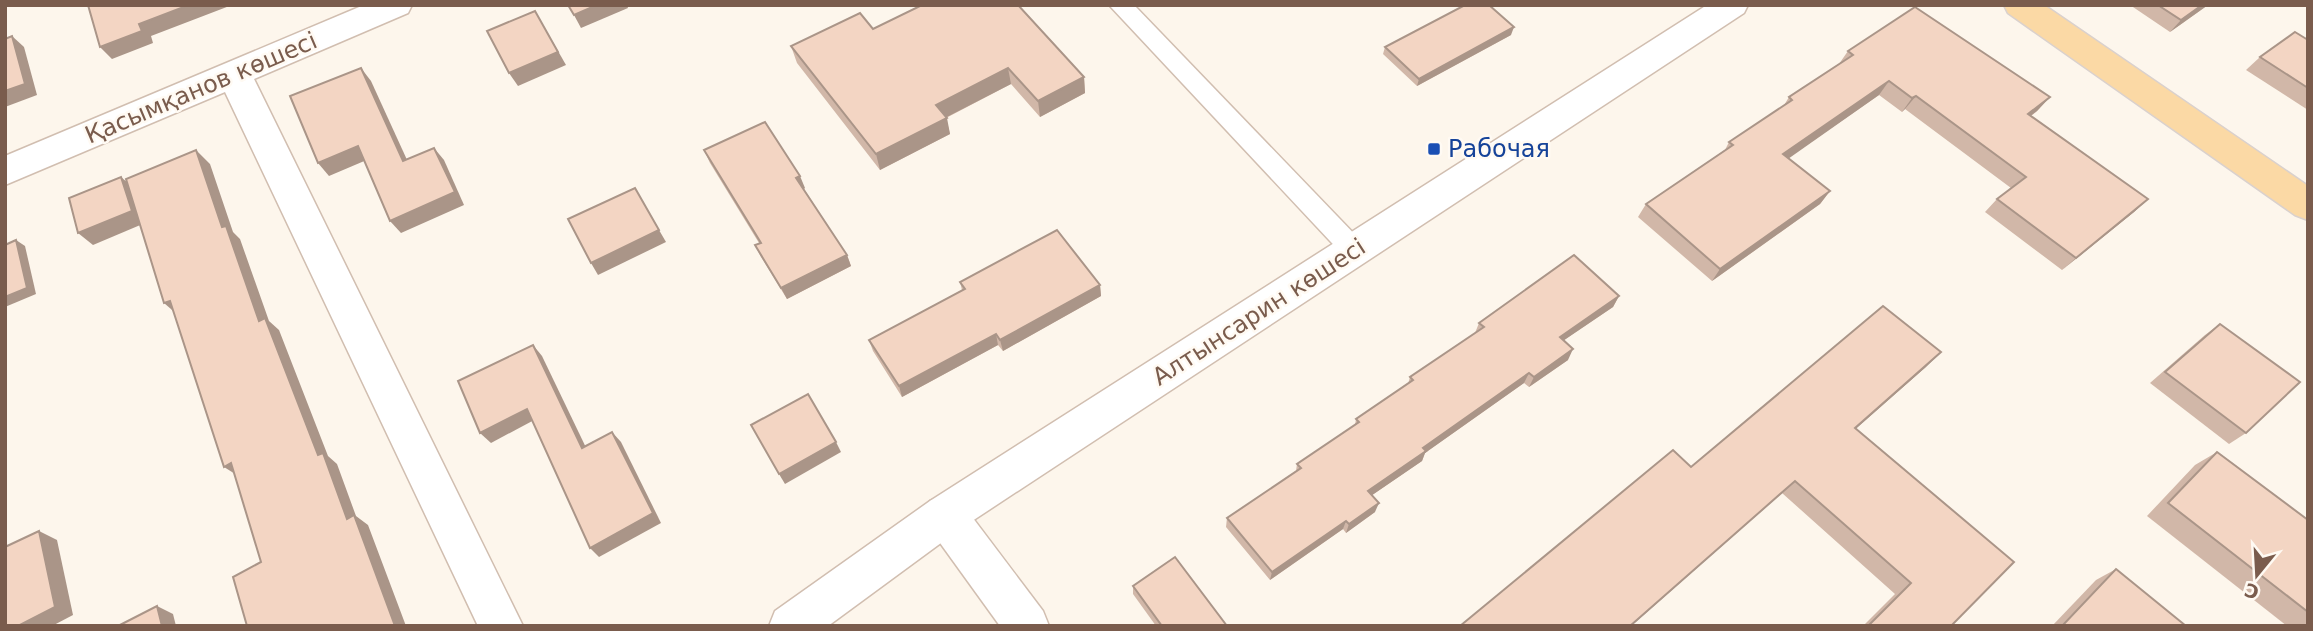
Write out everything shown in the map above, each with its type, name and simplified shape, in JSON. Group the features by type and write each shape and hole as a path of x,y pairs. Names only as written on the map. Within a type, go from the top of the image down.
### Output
{"main road":[{"path":"2020,5 2308,205"}],"street":[{"name":"Қасымқанов көшесі","path":"5,172 396,5"},
{"name":"Алтынсарин көшесі","path":"791,626 945,515 1732,5"},
{"path":"233,74 501,626"},
{"path":"945,515 1027,626"}],"lane":[{"path":"1120,5 1354,250"}],"building":[{"path":"88,5 189,5 139,24 142,31 100,47"},
{"path":"568,5 597,5 574,15"},
{"path":"922,5 1018,5 1084,77 1038,101 1008,68 936,105 947,118 876,154 791,46 860,13 873,29"},
{"path":"1465,5 1489,5 1514,27 1419,79 1385,47"},
{"path":"2158,5 2202,5 2181,20"},
{"path":"1915,7 2050,97 2028,114 2148,199 2076,258 1997,199 2026,177 1916,96 1912,98 1889,81 1783,154 1830,191 1720,269 1646,204 1733,145 1729,142 1792,100 1789,97 1853,55 1848,51"},
{"path":"535,11 558,52 509,73 487,31"},
{"path":"2295,32 2308,40 2308,88 2260,57"},
{"path":"12,36 25,84 5,91 5,39"},
{"path":"361,68 403,161 434,148 455,192 390,221 358,146 318,163 290,96"},
{"path":"765,122 800,176 796,178 847,255 781,288 755,245 761,243 704,150"},
{"path":"196,150 222,227 226,226 259,321 265,318 318,455 323,453 347,519 354,515 395,626 247,626 233,577 261,562 231,463 224,467 170,301 164,303 126,179"},
{"path":"121,177 132,211 78,233 69,198"},
{"path":"635,188 659,230 591,263 568,219"},
{"path":"1057,230 1100,285 1000,340 996,334 899,386 869,340 965,289 960,282"},
{"path":"16,240 27,288 5,297 5,245"},
{"path":"1574,255 1619,296 1560,337 1573,349 1534,377 1529,373 1423,448 1426,451 1368,491 1379,503 1349,524 1346,521 1272,572 1227,518 1301,468 1297,464 1359,422 1356,419 1413,380 1410,377 1484,327 1479,323"},
{"path":"1883,306 1941,352 1855,428 2014,562 1951,626 1868,626 1911,583 1795,481 1630,626 1460,626 1673,450 1691,467"},
{"path":"2220,324 2300,382 2246,433 2165,372"},
{"path":"533,345 582,448 612,432 653,513 590,548 527,409 480,433 458,381"},
{"path":"808,394 836,442 779,474 751,425"},
{"path":"2217,452 2308,520 2308,612 2168,503"},
{"path":"39,531 55,607 18,626 5,626 5,547"},
{"path":"1175,557 1227,626 1162,626 1133,586"},
{"path":"2116,569 2186,626 2062,626"},
{"path":"157,606 162,626 118,626"}],"place":[{"name":"Рабочая","path":"1434,149"}]}
